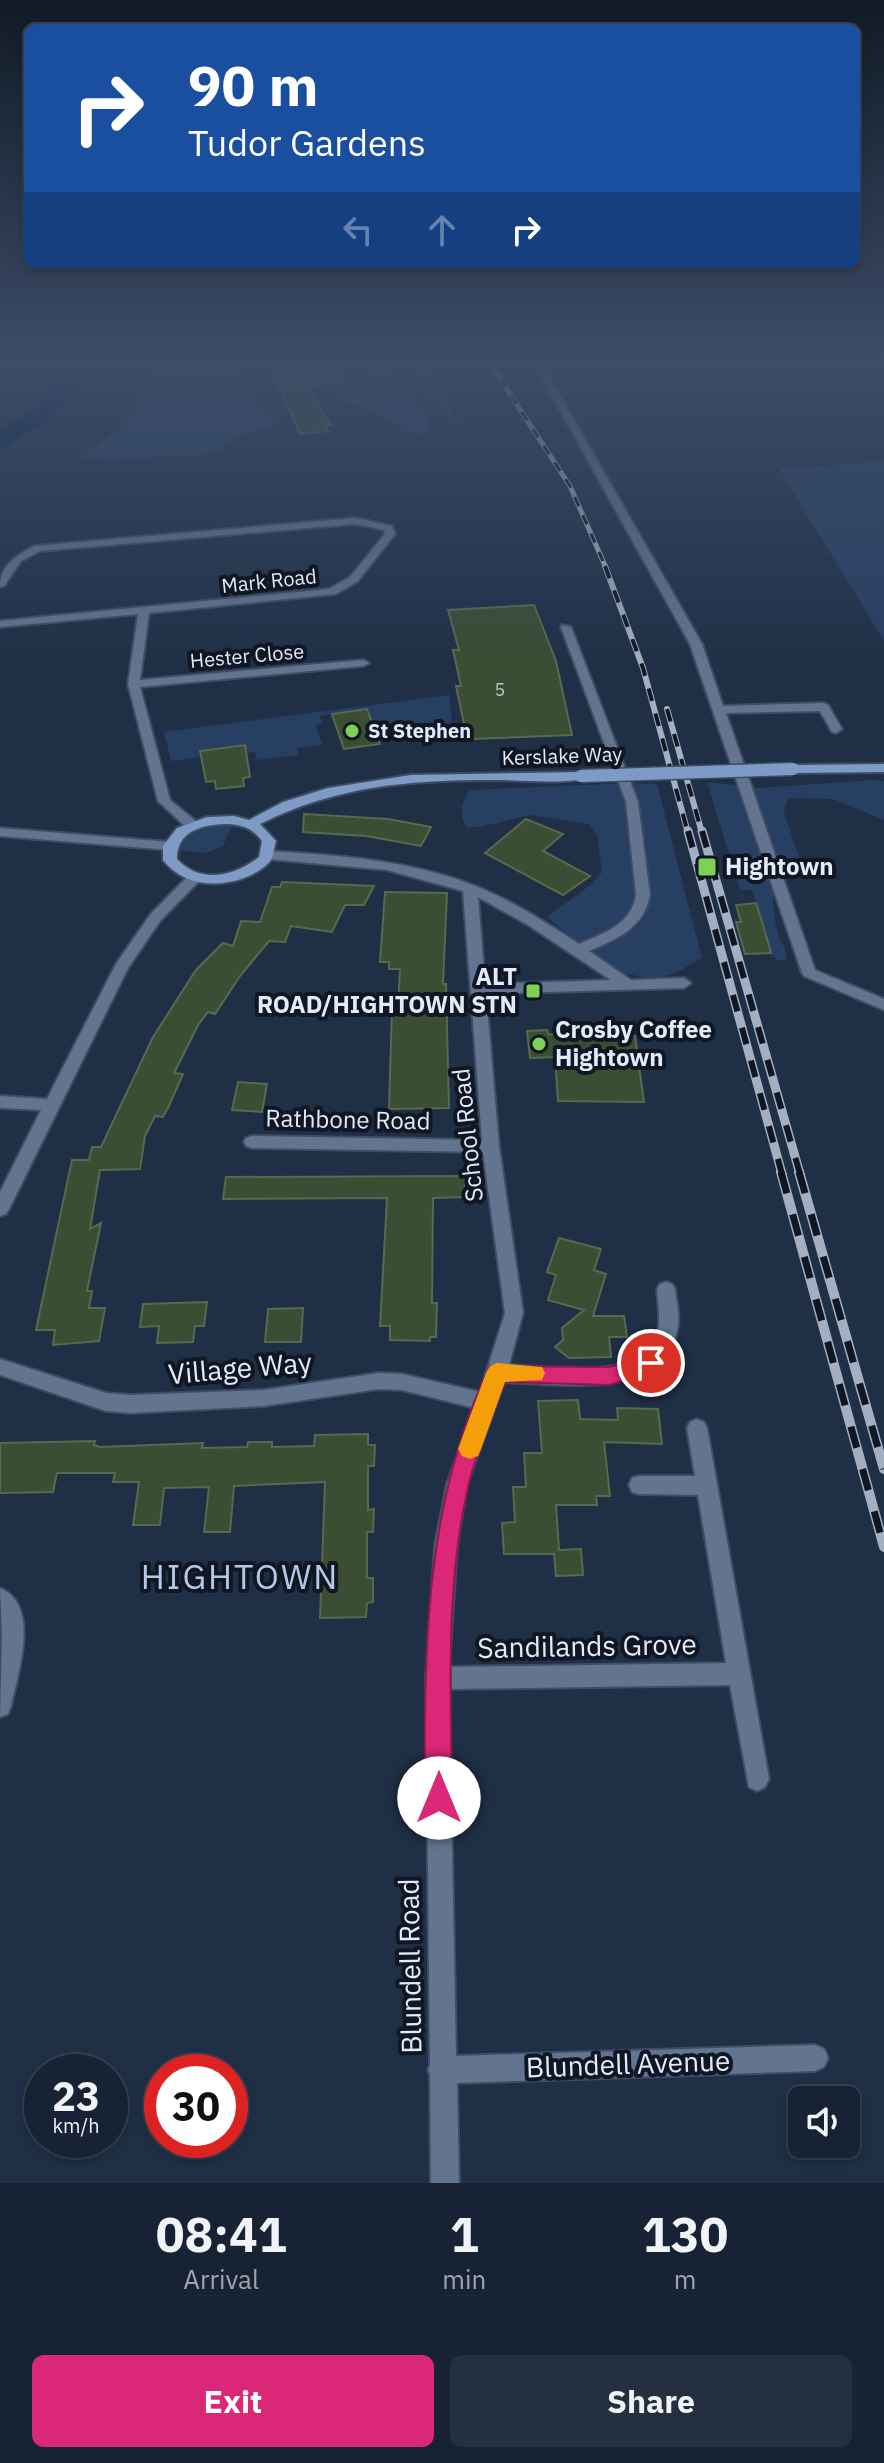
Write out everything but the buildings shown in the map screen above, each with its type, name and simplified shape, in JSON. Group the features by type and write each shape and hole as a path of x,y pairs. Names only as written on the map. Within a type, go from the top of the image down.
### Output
{"street":[{"path":"594,464 696,644 809,973 884,1005"},
{"name":"Mark Road","path":"0,584 17,559 38,548 355,521 389,528 390,534 354,579 332,592 0,624"},
{"path":"144,610 134,684 164,801 193,826"},
{"path":"566,627 632,802 643,895 642,908 635,920 577,951"},
{"name":"Hester Close","path":"134,684 363,663"},
{"path":"719,710 824,707 836,729"},
{"name":"Kerslake Way","path":"250,824 302,797 347,787 423,779 884,768"},
{"path":"222,820 250,824 267,837 267,855 256,867 238,876 217,880 195,877 173,865 170,846 178,835 193,826 222,820"},
{"path":"0,832 170,846"},
{"path":"267,855 330,858 410,869 470,890 500,903 626,983"},
{"path":"0,1209 50,1105 136,943 195,877"},
{"name":"School Road","path":"470,890 491,1146 514,1313 497,1373"},
{"path":"478,989 684,983"},
{"path":"0,1102 50,1105"},
{"name":"Rathbone Road","path":"252,1142 491,1146"},
{"path":"497,1373 609,1376 642,1368 657,1357 670,1323 666,1289"},
{"name":"Village Way","path":"0,1367 106,1402 130,1404 264,1398 379,1381 402,1382 486,1402"},
{"name":"Blundell Road","path":"445,2183 437,1678 446,1545 457,1484 497,1373"},
{"name":"Sandilands Grove","path":"697,1428 757,1779"},
{"path":"639,1485 706,1486"},
{"path":"0,1599 12,1610 14,1625 0,1706"},
{"name":"Sandilands Grove","path":"437,1678 737,1674"},
{"name":"Blundell Avenue","path":"441,2070 815,2058"}],"shaded area":[{"path":"884,464 884,641 779,469"},
{"path":"449,695 454,734 441,737 435,724 399,728 397,724 390,725 392,733 370,739 367,709 320,716 322,724 316,725 322,745 297,748 298,755 257,760 255,752 246,753 244,746 200,751 201,757 171,761 164,732"},
{"path":"884,781 884,820 833,799 788,798 784,812 799,857 790,873 777,879 775,885 774,915 786,951 786,961 777,960 771,954 752,890 740,890 707,782 757,788"},
{"path":"657,784 702,958 668,975 633,975 617,969 587,951 547,917 592,884 602,872 597,835 589,824 530,815 480,827 466,827 462,818 463,803 471,790"},
{"path":"215,825 232,825 223,846 206,853 180,851 193,833"}],"railway":[{"path":"556,464 570,486 606,568"},
{"path":"605,566 643,668 688,833"},
{"path":"667,709 702,833"},
{"path":"688,831 782,1174"},
{"path":"702,831 800,1174"},
{"path":"781,1172 884,1547"},
{"path":"799,1172 884,1469"}],"slow traffic":[{"path":"470,1449 497,1373 534,1373"}],"place":[{"name":"St Stephen","path":"352,731"},
{"name":"Hightown","path":"707,867"},
{"name":"ALT ROAD/HIGHTOWN STN","path":"533,991"},
{"name":"Crosby Coffee Hightown","path":"539,1044"}],"district":[{"name":"HIGHTOWN","path":"240,1577"}],"route":[{"path":"439,1798 437,1678 446,1545 457,1484 497,1373 609,1376 651,1363"}]}
